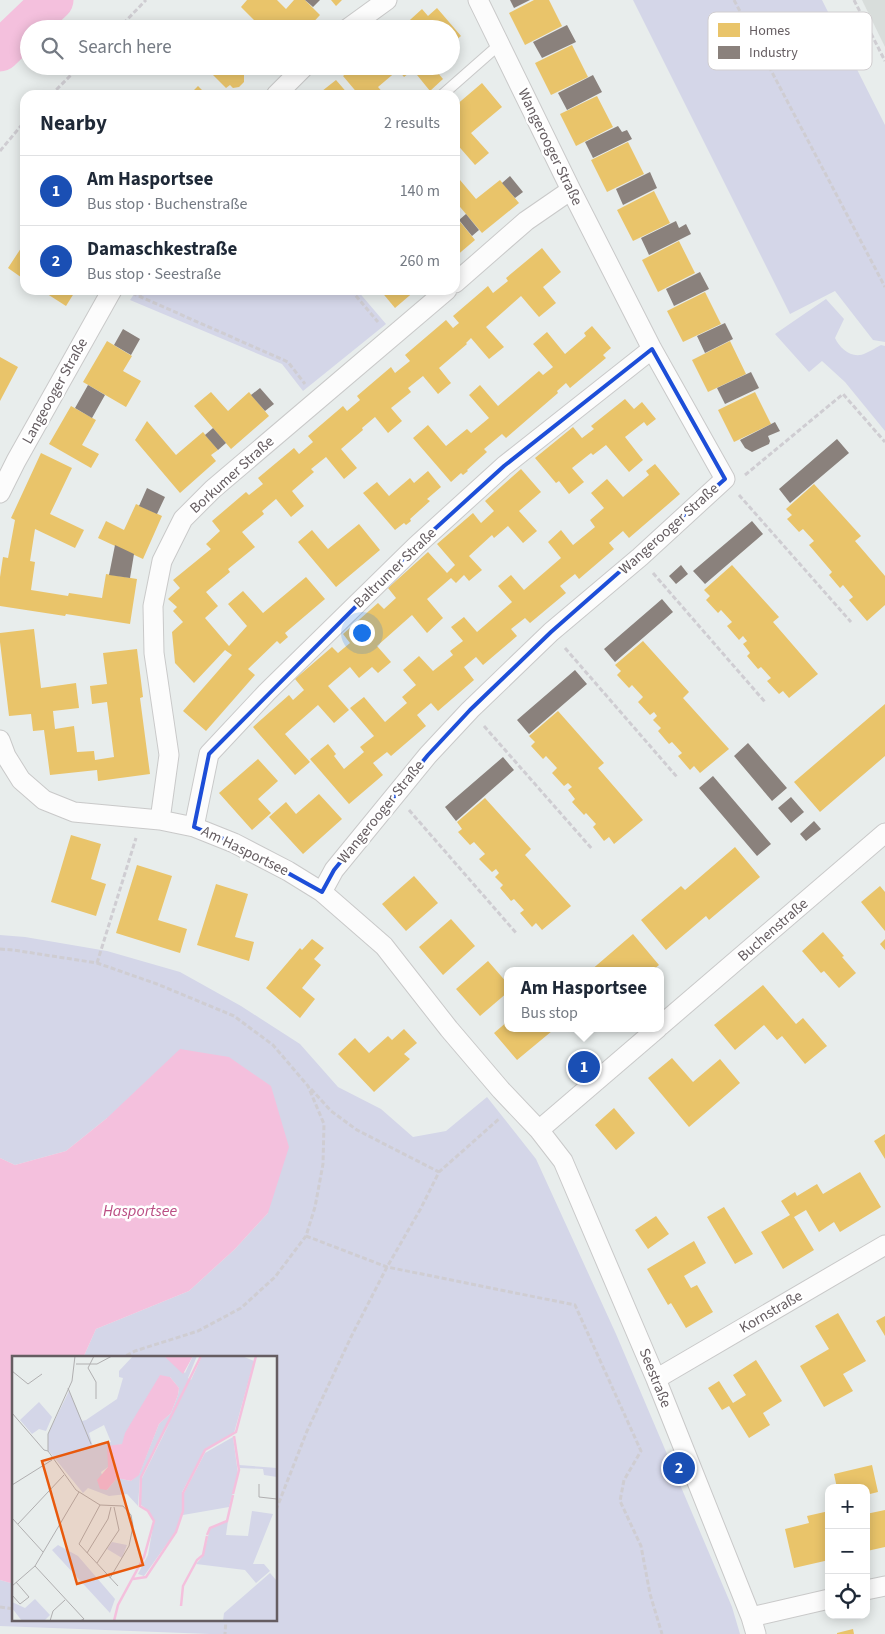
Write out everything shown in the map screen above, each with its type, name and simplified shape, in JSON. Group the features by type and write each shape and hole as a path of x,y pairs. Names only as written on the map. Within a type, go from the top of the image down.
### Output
{"street":[{"path":"360,20 388,0"},
{"name":"Wangerooger Straße","path":"322,892 334,870 428,755 470,710 551,632 640,557 725,479 652,349 571,190 478,0"},
{"path":"281,90 296,75"},
{"path":"460,279 526,221 571,190"},
{"name":"Langeooger Straße","path":"0,493 109,295"},
{"name":"Borkumer Straße","path":"151,819 169,755 154,653 154,606 162,561 183,519 213,489 440,295"},
{"name":"Baltrumer Straße","path":"194,827 209,754 267,692 416,546 504,466 652,349"},
{"path":"0,740 6,756 21,780 44,800 74,812 151,819"},
{"name":"Am Hasportsee","path":"151,819 194,827 234,843 288,871 322,892 384,946 500,1090 539,1130"},
{"name":"Buchenstraße","path":"664,1023 885,833"},
{"name":"Buchenstraße","path":"539,1130 653,1032"},
{"name":"Seestraße","path":"539,1130 563,1161 656,1379 753,1626"},
{"name":"Kornstraße","path":"656,1379 885,1245"},
{"path":"870,1589 885,1586"},
{"path":"753,1626 825,1600"}],"lane":[{"path":"448,90 500,44"}],"path":[{"path":"127,20 146,0"},
{"path":"734,0 740,12"},
{"path":"854,0 860,12"},
{"path":"872,35 885,61"},
{"path":"771,70 885,287"},
{"path":"56,90 71,75"},
{"path":"0,151 20,128"},
{"path":"355,295 392,338"},
{"path":"140,296 288,362 318,400"},
{"path":"851,622 725,479 747,474 843,394 885,442"},
{"path":"640,557 765,702"},
{"path":"551,632 678,777"},
{"path":"470,710 592,849"},
{"path":"395,795 517,934"},
{"path":"97,963 151,819"},
{"path":"0,949 97,963 156,984 234,1016 273,1045 331,1112 357,1130 439,1172"},
{"path":"126,1356 135,1351 198,1331 241,1308 275,1277 306,1236 323,1164 324,1124 308,1086"},
{"path":"278,1505 322,1399 351,1337 439,1172 516,1106"},
{"path":"306,1236 387,1268 575,1305 641,1451 624,1480 620,1501 641,1546 650,1594 662,1634"}],"highlighted area":[{"path":"652,349 725,479 551,632 470,710 428,755 334,870 322,892 234,843 194,827 209,754 416,546 504,466"}],"shaded area":[{"path":"633,0 822,0 828,12 708,12 708,70 857,70 885,125 885,342 873,340 835,291 790,314"},
{"path":"862,0 885,0 885,47 872,20 872,12 868,12"},
{"path":"134,295 361,295 386,324 303,391 282,364 130,300"},
{"path":"826,299 844,319 835,338 840,346 852,354 861,355 881,345 885,346 885,431 845,382 822,361 809,372 775,334"},
{"path":"0,935 25,937 107,951 180,972 241,1006 300,1044 338,1087 381,1109 413,1137 446,1131 487,1097 536,1159 616,1334 732,1607 740,1634 210,1634 0,1626 0,1580 12,1583 12,1622 278,1622 278,1356 84,1356 96,1329 189,1291 235,1249 268,1213 107,1118 66,1151 15,1165 0,1158"}],"water":[{"name":"Hasportsee","path":"180,1049 229,1057 271,1086 289,1147 268,1213 235,1249 189,1291 96,1329 84,1356 12,1356 12,1583 0,1580 0,1158 15,1165 66,1151 107,1118"}],"building: Homes":[{"path":"247,0 277,0 286,9 294,0 305,0 320,15 315,20 254,20 241,7"},
{"path":"331,0 342,0 336,6"},
{"path":"534,0 549,0 562,26 525,45 509,13"},
{"path":"437,8 447,20 410,20 422,9 428,16"},
{"path":"572,45 588,77 551,95 535,63"},
{"path":"213,75 244,75 244,82 239,87 233,88 230,85 226,88"},
{"path":"392,75 378,87 381,90 355,90 343,76"},
{"path":"417,75 440,75 443,79 429,90"},
{"path":"336,80 345,90 323,90"},
{"path":"482,83 502,107 471,133 489,153 475,165 460,148 460,102"},
{"path":"198,86 202,90 194,90"},
{"path":"597,96 613,127 576,146 560,114"},
{"path":"628,142 644,174 607,192 591,160"},
{"path":"460,180 476,199 500,180 519,203 482,233 460,207"},
{"path":"654,191 670,223 633,241 617,210"},
{"path":"460,222 475,240 460,253"},
{"path":"679,241 695,273 658,292 642,260"},
{"path":"542,248 561,272 543,287 556,303 539,317 521,296 486,327 504,347 489,359 471,338 467,344 439,368 451,383 438,394 423,376 408,388 411,392 391,408 402,421 388,433 375,417 341,449 357,468 344,479 326,457 311,469 314,472 292,491 304,506 291,517 276,499 262,511 264,514 242,532 255,547 228,569 230,572 206,592 218,606 205,618 229,646 247,626 228,604 243,591 263,613 306,577 325,599 285,633 288,637 280,644 277,641 248,669 255,675 206,731 183,711 232,655 225,650 194,683 175,663 172,632 183,622 173,611 177,607 168,599 180,588 173,580 211,549 206,544 220,531 212,521 246,492 249,495 263,484 258,478 294,448 299,454 313,442 308,436 343,406 347,411 360,400 357,396 391,367 395,373 410,361 405,355 446,320 453,328 459,323 453,316 488,286 493,293 508,281 506,278"},
{"path":"20,250 20,276 8,268"},
{"path":"705,292 721,324 683,342 667,311"},
{"path":"49,295 73,295 66,306"},
{"path":"384,295 410,295 395,308"},
{"path":"592,326 611,348 603,355 606,358 570,388 566,383 557,391 558,393 506,438 502,434 484,449 487,452 463,475 461,473 451,482 413,438 428,425 446,446 467,429 471,433 489,418 469,395 480,385 498,406 539,371 543,375 553,367 533,344 547,332 565,354 586,336 584,333"},
{"path":"107,341 132,356 123,371 141,381 126,407 83,382"},
{"path":"730,341 746,374 708,392 692,360"},
{"path":"0,357 18,367 0,401"},
{"path":"211,392 228,411 249,392 269,416 231,449 194,406"},
{"path":"755,392 771,424 734,442 718,410"},
{"path":"625,399 634,409 642,402 656,419 647,426 644,422 625,437 643,460 629,472 606,445 593,455 591,453 572,468 584,482 569,494 559,481 556,483 535,458 573,427 582,438 594,429 591,426"},
{"path":"71,406 96,420 82,445 99,454 91,468 49,444"},
{"path":"147,421 176,455 203,432 218,450 211,455 216,461 180,493 135,440"},
{"path":"41,453 72,468 50,514 84,530 75,548 35,529 30,561 35,562 31,590 68,596 69,593 102,598 106,574 137,579 130,624 0,606 0,577 3,557 8,558 15,520 11,518"},
{"path":"655,464 680,494 629,538 623,531 609,543 614,549 579,579 575,574 560,586 566,593 530,623 525,618 511,629 517,636 483,665 476,657 464,667 474,680 438,711 431,703 417,715 426,726 391,756 387,752 373,763 383,775 349,804 310,759 328,744 344,769 364,752 360,747 374,736 350,708 364,697 385,722 407,703 402,697 416,685 403,670 419,656 433,671 453,655 450,651 463,641 451,627 464,617 477,632 512,602 498,586 511,575 524,590 561,558 548,542 561,530 573,545 595,527 590,520 604,508 591,493 607,479 623,497 649,475 646,471"},
{"path":"521,469 541,492 519,511 537,531 523,543 508,526 494,538 492,535 469,556 482,570 469,581 464,575 456,583 451,578 427,599 443,618 427,633 412,615 377,646 391,662 378,673 372,667 359,678 350,667 328,686 349,710 334,723 318,705 285,734 310,762 295,775 253,727 289,695 293,700 304,690 295,679 332,647 338,653 350,643 343,634 378,603 384,609 396,598 388,588 428,552 447,573 455,565 437,544 473,513 481,523 494,511 485,501"},
{"path":"428,471 441,487 427,499 430,501 410,519 411,521 406,525 404,523 395,530 363,493 377,482 389,496 410,478 414,483"},
{"path":"814,484 861,536 855,541 885,576 885,605 867,621 849,600 853,597 843,585 840,588 829,575 832,572 809,545 814,541 803,529 799,532 787,519 792,515 786,509"},
{"path":"136,504 162,516 143,559 98,538 106,521 124,530"},
{"path":"359,524 380,550 336,587 298,542 312,530 328,549"},
{"path":"732,565 779,617 773,622 818,674 789,698 783,691 779,694 767,681 771,678 761,667 758,669 747,656 750,653 743,644 747,641 743,636 739,640 727,626 732,622 721,610 718,613 706,600 710,596 704,590"},
{"path":"34,629 41,688 76,683 79,708 53,711 55,729 74,726 77,752 94,751 95,760 114,757 107,702 92,704 90,686 107,684 103,653 137,649 143,697 140,698 150,774 98,781 97,770 50,775 44,730 33,731 31,714 9,716 0,642 0,633"},
{"path":"643,641 689,692 683,698 729,749 700,773 694,766 690,770 678,756 682,753 672,742 669,744 658,731 661,728 653,720 657,716 654,712 650,715 638,702 643,697 632,685 629,688 617,675 621,671 615,665"},
{"path":"885,704 885,756 820,812 794,782"},
{"path":"558,711 604,763 598,768 643,820 614,844 609,837 604,841 593,827 596,824 572,802 575,799 568,790 572,787 568,783 564,786 552,773 557,768 546,756 543,759 531,746 535,742 529,736"},
{"path":"258,759 278,781 258,799 271,813 252,830 219,793"},
{"path":"319,794 342,819 303,854 269,817 286,802 296,814"},
{"path":"485,798 531,849 525,855 571,906 542,930 536,923 532,927 520,913 524,910 514,899 511,901 500,888 503,885 495,877 499,873 496,869 492,872 479,859 485,854 474,842 470,845 458,832 462,829 457,822"},
{"path":"71,835 101,844 91,879 106,884 96,916 51,902"},
{"path":"735,847 760,877 709,920 706,916 666,950 641,920 681,886 685,890"},
{"path":"137,865 172,876 158,920 187,929 180,953 116,933"},
{"path":"414,876 438,903 406,931 382,904"},
{"path":"216,884 248,894 235,937 254,942 249,961 197,945"},
{"path":"880,886 885,892 885,931 861,902"},
{"path":"451,919 475,946 443,975 419,947"},
{"path":"823,932 856,973 839,988 824,971 821,973 802,951"},
{"path":"633,934 659,965 657,967 595,967"},
{"path":"312,939 324,948 314,959 321,965 302,988 315,999 300,1018 266,988 300,948 302,950"},
{"path":"885,939 885,950 880,944"},
{"path":"488,961 504,979 504,995 480,1016 456,989"},
{"path":"763,985 796,1024 803,1018 827,1046 805,1064 782,1036 777,1040 764,1025 735,1050 714,1025"},
{"path":"504,1024 504,1032 551,1032 517,1060 494,1033"},
{"path":"404,1029 417,1043 404,1054 410,1059 374,1092 338,1054 355,1038 369,1053 388,1036 392,1040"},
{"path":"672,1058 693,1082 720,1059 740,1083 689,1127 648,1078"},
{"path":"614,1108 635,1133 616,1150 595,1125"},
{"path":"885,1134 885,1159 874,1141"},
{"path":"860,1172 881,1207 840,1232 834,1222 819,1232 806,1210 794,1217 814,1250 783,1269 761,1232 790,1215 781,1201 795,1192 797,1196 817,1184 823,1194"},
{"path":"724,1207 753,1254 735,1264 707,1217"},
{"path":"656,1216 669,1234 648,1249 635,1230"},
{"path":"694,1241 706,1263 684,1276 691,1288 697,1285 713,1312 686,1328 671,1303 668,1305 647,1269"},
{"path":"838,1313 866,1361 843,1374 853,1391 824,1407 800,1366 829,1349 815,1326"},
{"path":"885,1316 885,1336 876,1321"},
{"path":"756,1360 782,1401 763,1413 770,1425 749,1438 729,1406 722,1410 708,1388 719,1381 733,1403 746,1395 733,1375"},
{"path":"872,1465 878,1492 870,1494 870,1484 836,1484 834,1474"},
{"path":"885,1510 885,1547 870,1550 870,1529 870,1513"},
{"path":"825,1512 825,1561 794,1568 785,1529 809,1523 807,1516"},
{"path":"853,1629 854,1634 837,1634 837,1633"}],"building: Industry":[{"path":"305,0 320,0 313,7"},
{"path":"510,0 530,0 514,8"},
{"path":"567,25 576,42 542,58 533,42"},
{"path":"593,75 602,92 567,110 558,93"},
{"path":"618,126 622,132 627,130 632,139 593,158 585,142"},
{"path":"650,172 657,188 623,205 616,189"},
{"path":"510,176 523,192 515,198 502,183"},
{"path":"466,214 479,230 472,236 460,219"},
{"path":"676,221 679,228 686,224 691,234 649,255 641,238"},
{"path":"700,272 709,289 674,306 666,289"},
{"path":"725,323 733,339 705,353 697,336"},
{"path":"123,329 140,339 131,355 114,345"},
{"path":"751,372 759,388 725,404 717,388"},
{"path":"88,385 105,395 92,418 75,408"},
{"path":"260,388 274,404 265,411 251,395"},
{"path":"775,422 780,431 768,436 769,444 752,452 745,448 740,440"},
{"path":"213,428 226,443 218,450 205,435"},
{"path":"837,439 849,453 790,503 779,489"},
{"path":"147,488 165,497 157,514 139,506"},
{"path":"752,521 763,534 705,584 693,571"},
{"path":"115,545 134,554 130,578 109,575"},
{"path":"681,565 688,574 676,584 669,576"},
{"path":"662,599 673,612 615,662 604,649"},
{"path":"575,670 587,684 529,734 517,720"},
{"path":"748,743 787,788 772,801 734,756"},
{"path":"503,757 514,770 456,821 445,807"},
{"path":"713,776 771,844 757,856 699,788"},
{"path":"791,797 804,812 791,823 778,808"},
{"path":"814,821 821,829 806,841 800,834"}],"waterway":[{"path":"32,20 53,0"},
{"path":"0,51 20,32"}],"place":[{"name":"Am Hasportsee","path":"584,1067"},
{"name":"Damaschkestraße","path":"679,1468"}]}
